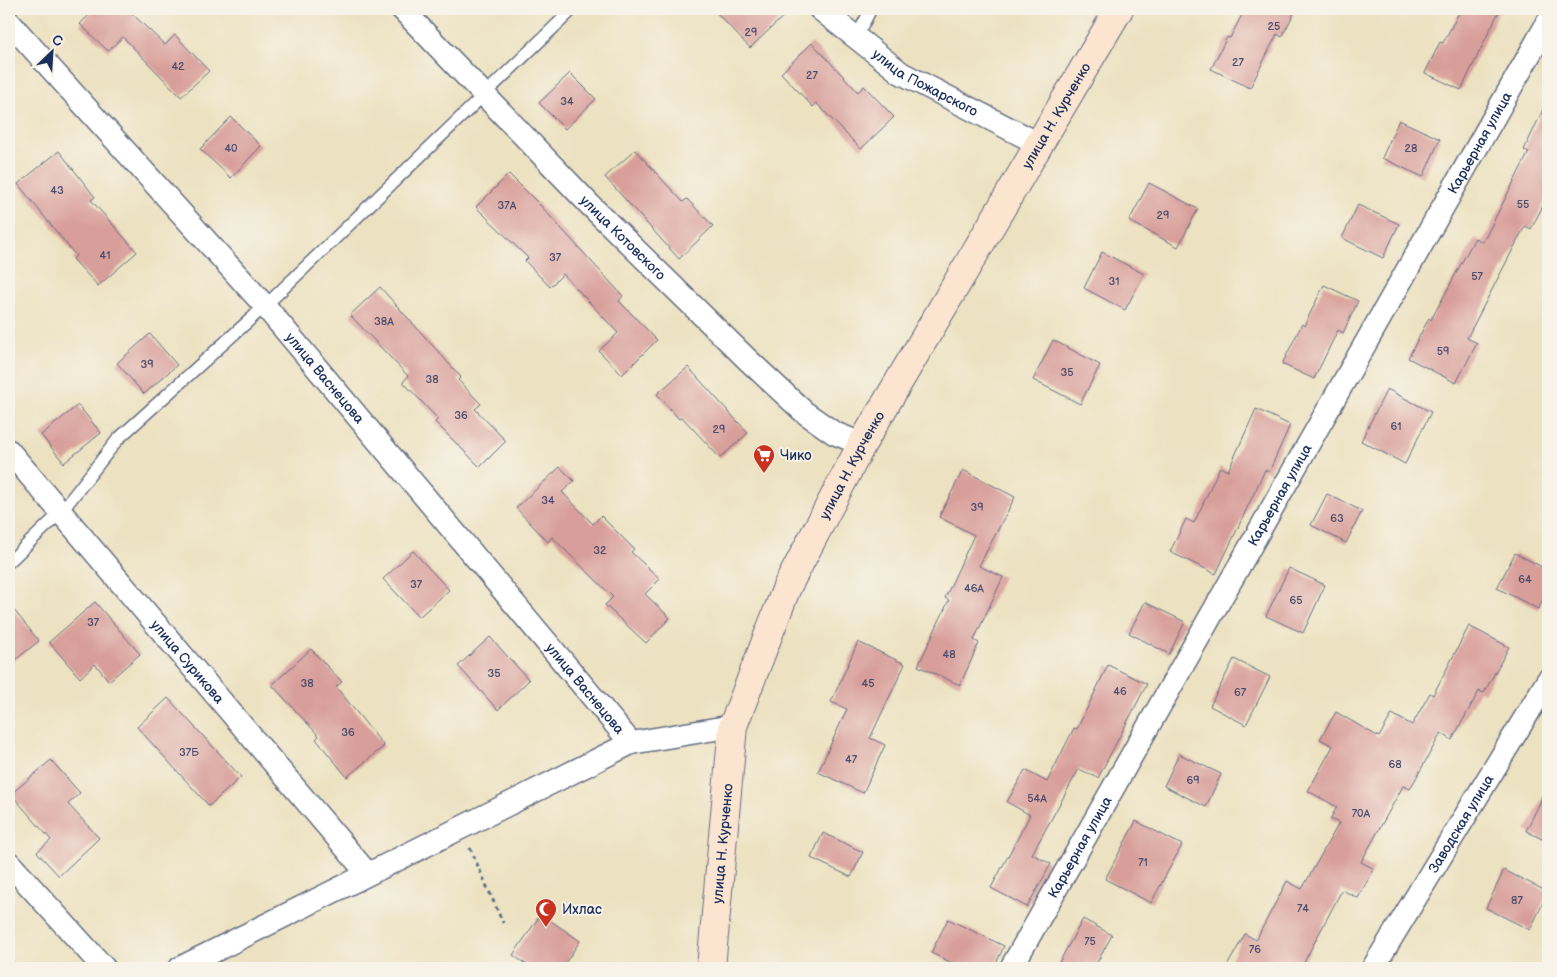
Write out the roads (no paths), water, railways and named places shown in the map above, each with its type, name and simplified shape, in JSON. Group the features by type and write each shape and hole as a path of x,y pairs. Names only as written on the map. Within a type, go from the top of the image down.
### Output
{"main road":[{"name":"улица Н. Курченко","path":"711,968 732,726 787,587 862,444 1119,9"}],"street":[{"name":"улица Котовского","path":"402,9 590,206 768,379 804,412 834,433 862,444"},
{"name":"улица Пожарского","path":"820,9 901,74 1039,144"},
{"name":"улица Васнецова","path":"9,22 265,306 631,742"},
{"name":"Карьерная улица","path":"1011,968 1548,22"},
{"name":"улица Сурикова","path":"9,451 367,873"},
{"name":"Заводская улица","path":"1373,968 1548,680"},
{"path":"180,968 631,742 732,726"},
{"path":"9,863 104,968"}],"lane":[{"path":"9,562 61,512 118,439 265,306 573,9"},
{"path":"856,38 871,9"}],"place":[{"name":"Чико","path":"764,474"},
{"name":"Ихлас","path":"546,928"}]}
